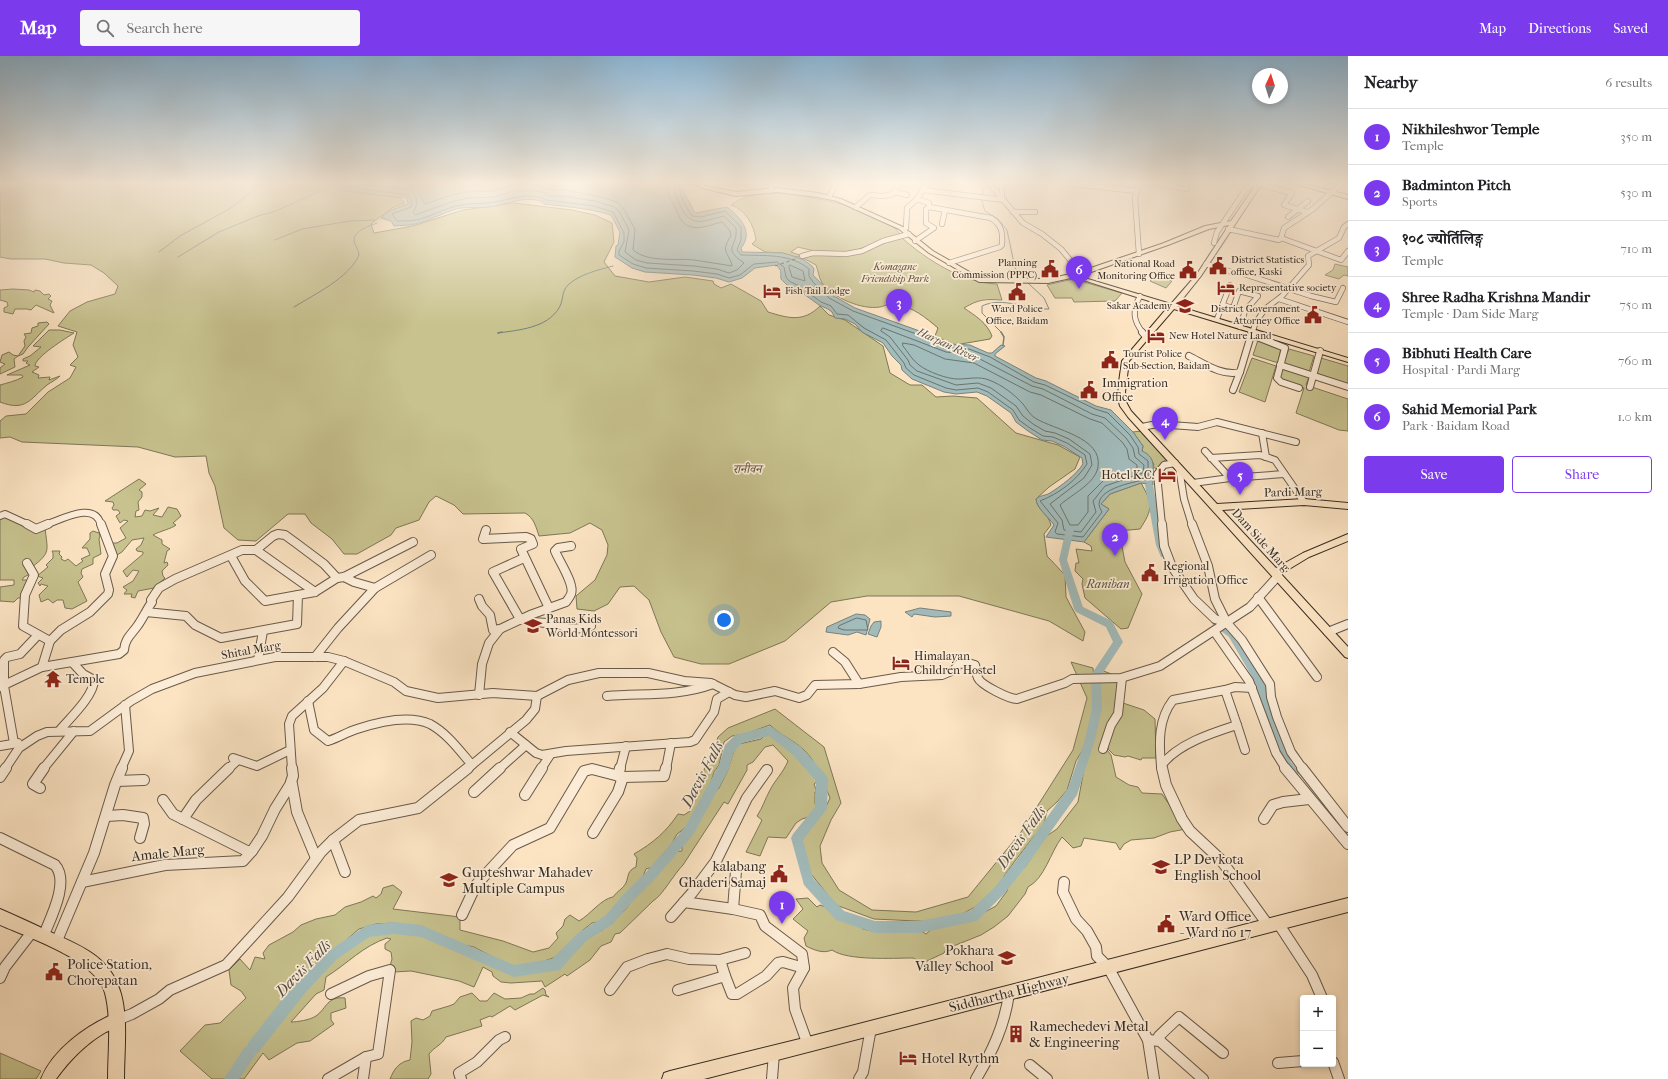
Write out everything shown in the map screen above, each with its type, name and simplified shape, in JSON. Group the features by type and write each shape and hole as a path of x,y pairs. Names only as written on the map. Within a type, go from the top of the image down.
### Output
{"highway":[{"name":"Siddhartha Highway","path":"670,1079 808,1045 1348,905"},
{"path":"0,917 80,953 101,971 108,981 113,994 116,1020 116,1079"}],"main road":[{"path":"903,230 907,232 915,241 979,280 1032,282 1093,274 1139,254 1206,230"},
{"name":"Dam Side Marg","path":"1228,230 1206,264 1186,291 1172,305 1147,338 1126,361 1122,376 1123,404 1142,428 1348,654"},
{"path":"1093,274 1099,281 1140,296"},
{"path":"1082,276 1140,296 1217,319 1252,333 1348,360"},
{"name":"Pardi Marg","path":"1215,507 1304,502 1348,506"},
{"path":"1276,575 1306,555 1348,537"},
{"path":"48,1079 72,1048 83,1038 94,1030 116,1020"}],"street":[{"path":"915,241 931,230"},
{"path":"949,263 1000,247 1002,245 1002,230"},
{"path":"1033,230 1042,234 1061,249 1082,276"},
{"path":"1137,230 1139,254"},
{"path":"1214,243 1219,230"},
{"path":"1231,230 1279,240 1280,238 1343,259"},
{"path":"1280,238 1283,230"},
{"path":"1233,390 1252,333 1263,311 1270,303 1279,299 1300,273 1309,265 1308,256 1313,250 1328,246 1344,232 1344,230"},
{"path":"802,256 813,253 846,254 862,251 907,232"},
{"path":"1341,235 1348,238"},
{"path":"1335,264 1343,259 1348,252"},
{"path":"1206,264 1289,288 1311,296 1336,302 1343,288"},
{"path":"1217,319 1230,285"},
{"path":"1233,308 1239,291 1258,296 1245,311 1240,327"},
{"path":"1140,296 1134,313 1135,325 1147,338"},
{"path":"1279,299 1348,322"},
{"path":"1223,305 1245,311"},
{"path":"1252,333 1283,346 1285,350 1277,378 1281,382 1299,388"},
{"path":"1310,387 1320,351"},
{"path":"1189,356 1227,373 1237,374 1240,372"},
{"path":"1280,365 1348,387"},
{"path":"1142,428 1157,424 1198,427 1217,422 1296,442"},
{"path":"1262,433 1266,456"},
{"path":"1205,450 1230,478"},
{"path":"1211,458 1260,455 1275,460 1304,502"},
{"path":"1348,827 1298,765 1291,752 1271,697 1270,684 1242,640 1221,627 1208,566 1195,534 1184,499 1177,465 1165,463 1160,467 1157,474 1164,546 1172,567 1194,599 1216,619 1221,627 1249,681 1276,753 1284,767 1309,799 1348,844"},
{"path":"1193,483 1230,478 1284,474"},
{"path":"0,516 5,514 36,528 81,512 94,514 100,520 103,532 113,556 105,574 109,590 108,594 90,612 62,630 50,641 42,667"},
{"path":"486,530 482,539 483,540 530,538 533,544 521,549 549,608"},
{"path":"256,550 273,536 285,534 341,578 375,588"},
{"path":"231,556 245,581 265,601 315,592 413,542"},
{"path":"478,599 490,615 493,630 500,629 520,619 566,602 572,591 555,551 558,548 571,546"},
{"path":"2,686 42,667 119,654 124,650 127,639 139,624 152,602 152,598 159,588 181,576 231,556 242,550 256,550 315,592"},
{"path":"315,657 338,628 375,588 432,555"},
{"path":"524,558 493,572 520,619 533,622 560,624 564,628 573,629 591,626"},
{"path":"27,563 34,575 34,578 25,595 23,626 50,641"},
{"path":"116,1020 132,1014 159,999 170,990 226,965 288,897 316,858 333,840 359,820 418,808 526,720 535,709 537,696 568,680 599,673 648,673 684,681 711,683 729,692 746,697 775,691 789,697 799,698 807,695 815,685 859,684 901,677 942,676 954,670 960,664 968,663 975,665 978,679 990,688 1010,699 1017,699 1075,679 1122,678 1160,666 1250,607 1276,575"},
{"path":"146,612 186,616 195,625 221,638 297,624 298,595"},
{"path":"1258,597 1280,624 1316,677"},
{"path":"1328,632 1348,624"},
{"path":"479,695 482,664 489,643 500,629"},
{"path":"258,660 263,631"},
{"path":"14,743 2,686 5,658 20,654 38,635"},
{"path":"833,652 846,661 854,678 859,684"},
{"name":"Shital Marg","path":"28,742 47,732 90,731 125,705 152,689 195,673 258,660 290,656 328,657 344,661 394,682 406,691 438,698 511,693 537,696"},
{"path":"316,858 297,812 292,784 293,776 289,724 292,716 323,688 344,661"},
{"path":"60,731 86,698 94,686 95,681 93,678 83,674 72,662"},
{"path":"1103,749 1111,725 1118,714 1122,678"},
{"path":"607,696 624,694 648,696 673,695 697,691 712,684"},
{"path":"1252,688 1235,687 1173,700 1168,704 1160,737 1161,766 1166,785 1186,825 1208,850 1222,860 1273,924 1312,975 1321,995"},
{"path":"1225,690 1245,750"},
{"path":"510,732 536,753 542,755 550,755 566,751 690,742 695,740 714,712 717,699 729,692"},
{"path":"308,701 314,730 328,741 342,734 372,724 400,720 414,721 436,728 472,765"},
{"path":"0,978 5,967 44,937 76,893 82,882 107,816 117,781 129,752 125,705"},
{"path":"1161,766 1166,759 1202,736 1237,725"},
{"path":"40,788 33,784 34,781 74,731"},
{"path":"0,746 28,742"},
{"path":"0,777 19,748 28,742"},
{"path":"462,915 476,885 513,845 550,828 584,771 592,769 620,777 664,776 668,765 671,743"},
{"path":"474,792 526,745"},
{"path":"593,833 618,792 626,746"},
{"path":"183,819 196,800 235,759 256,766 290,750"},
{"path":"525,795 550,755"},
{"path":"671,916 716,861 747,798 767,770"},
{"path":"117,781 144,780"},
{"path":"163,800 173,814 247,851 252,851 259,844 275,808 292,784"},
{"path":"1264,819 1273,805 1283,802 1309,799"},
{"path":"107,816 123,815 143,818 144,824 140,838"},
{"path":"0,838 56,866 59,872 61,878 58,900 44,937"},
{"path":"333,840 345,872"},
{"name":"Amale Marg","path":"82,882 165,865 243,861 252,851"},
{"path":"733,909 736,871"},
{"path":"1064,882 1063,892 1076,920 1087,931 1096,947 1098,956 1108,967 1148,1040 1154,1079"},
{"path":"684,902 733,909 760,915 766,926 802,954 804,968 793,988 795,1009 808,1045"},
{"path":"610,990 627,967 648,959 667,954 689,959 720,960 745,953"},
{"path":"720,960 732,994 737,994 766,976 778,963 783,962 804,968"},
{"path":"328,1079 366,1057 378,1054 390,970 369,976 331,994"},
{"path":"678,990 725,976"},
{"path":"976,1079 991,1052 1008,1009 1009,993"},
{"path":"1160,1041 1159,1036 1179,1017 1223,1053"},
{"path":"859,1079 863,1072 871,1028"},
{"path":"461,1079 459,1073 477,1062 499,1040 505,1037"},
{"path":"1148,1040 1160,1041 1203,1079"},
{"path":"772,1079 774,1053"},
{"path":"364,1079 366,1057"},
{"path":"1278,1063 1300,1060"},
{"path":"1030,1066 1046,1079"},
{"path":"1335,1067 1340,1079"}],"green space":[{"name":"रानीवन","path":"0,230 373,230 374,233 392,230 613,230 614,242 604,262 615,276 649,282 685,277 713,281 714,284 721,288 731,284 761,301 768,312 795,318 808,315 820,306 829,315 845,320 883,346 890,373 910,385 922,385 936,397 953,396 977,398 1016,433 1058,445 1080,457 1075,469 1049,487 1036,499 1038,506 1048,517 1051,525 1044,534 1047,556 1065,575 1066,597 1085,632 1083,641 1049,621 959,596 867,596 831,602 785,641 729,664 701,664 674,657 661,632 649,600 634,586 620,587 608,604 594,611 577,609 576,596 595,580 607,555 608,545 602,530 590,523 570,533 539,536 533,520 525,513 463,514 454,505 436,496 429,502 419,520 396,528 391,535 357,554 344,554 332,539 311,523 305,514 288,514 256,541 238,540 224,528 215,486 209,473 206,456 175,457 138,447 22,442 10,437 0,438 0,421 6,416 26,414 48,392 70,378 76,367 70,365 78,357 73,345 77,332 58,326 70,311 87,302 115,294 118,286 104,273 91,265 64,263 45,259 11,259 0,257"},
{"path":"753,230 896,230 900,234 857,250 823,252 798,247 791,252 802,256 797,257 782,253 765,252 752,244 756,240"},
{"name":"Komagane Friendship Park","path":"902,238 946,269 984,283 997,284 1002,300 982,300 964,308 977,317 990,331 992,336 990,339 955,345 935,336 938,328 923,316 907,307 889,304 880,307 865,307 848,302 833,294 822,283 816,265 803,258 810,255 866,251 887,242"},
{"path":"1335,264 1348,267 1348,276 1344,275 1339,279 1325,275 1333,270"},
{"path":"1157,276 1170,278 1169,280 1172,281 1166,288 1150,281"},
{"path":"1073,279 1122,293 1115,301 1074,302 1072,298 1055,298 1047,285"},
{"path":"0,290 29,290 34,292 35,290 40,291 44,295 49,294 51,296 48,299 52,301 50,305 54,313 36,305 31,310 15,309 13,314 4,312 4,308 8,306 7,302 0,300"},
{"path":"47,322 49,324 23,354 18,356 25,346 24,341 26,337 24,334 31,333 32,328 38,326 38,323"},
{"path":"49,330 60,330 74,333 40,358 36,362 35,366 39,367 32,372 39,375 38,378 50,377 49,380 60,376 47,385 32,399 22,405 16,406 0,402 0,385 23,377 22,375 7,375 30,365 26,363 28,361 23,361 23,359 30,356 41,347 33,346"},
{"path":"1258,340 1281,348 1278,362 1253,355"},
{"path":"1289,349 1314,356 1309,372 1283,363"},
{"path":"9,352 18,356 14,359 15,367 0,374 0,368 5,364 0,362 2,355"},
{"path":"1252,358 1276,366 1265,402 1239,392"},
{"path":"1321,358 1348,366 1348,384 1316,373"},
{"path":"1283,368 1309,377 1306,385 1348,399 1348,431 1339,430 1296,413 1304,388 1279,379"},
{"path":"1141,431 1166,459 1157,469 1153,467 1154,464 1142,451 1143,446 1133,432"},
{"path":"139,479 146,484 139,490 142,492 142,497 138,502 139,510 136,511 135,517 142,516 145,510 150,511 159,508 153,515 162,517 168,507 177,509 181,516 173,523 176,525 153,535 162,540 162,544 170,549 167,551 164,563 167,562 168,565 162,571 165,578 154,588 138,591 135,598 131,597 132,594 124,594 127,590 123,587 133,581 139,571 133,570 127,577 123,571 143,554 143,552 137,551 136,549 141,545 144,538 132,540 122,552 117,555 111,543 117,543 126,538 120,528 128,521 124,520 120,523 116,516 120,513 118,510 113,510 113,502 105,501"},
{"name":"Raniban","path":"1141,483 1148,496 1150,506 1147,516 1140,529 1119,531 1125,562 1142,594 1128,628 1121,629 1085,598 1082,584 1083,579 1075,571 1076,563 1079,563 1076,549 1092,551 1091,546 1084,542 1109,509 1101,504 1110,494"},
{"path":"6,516 8,518 45,527 47,541 47,550 43,558 32,567 32,573 24,577 22,580 31,580 24,598 18,598 14,602 0,601 0,587 14,585 14,580 0,580 0,519"},
{"path":"93,531 99,533 101,554 93,558 93,564 82,569 81,573 83,577 78,582 87,601 72,609 65,608 63,600 57,600 53,603 48,599 41,602 39,595 48,586 41,584 40,586 38,583 43,578 37,576 48,567 46,565 53,558 52,551 60,551 59,554 62,557 61,559 65,561 68,559 76,566 83,561 81,559 90,555 87,548 82,548 90,539 90,533"},
{"path":"1071,662 1093,668 1096,707 1086,744 1076,761 1067,790 1047,811 1043,828 1034,836 1015,861 1004,876 1001,885 983,904 955,918 938,922 874,919 836,905 807,869 800,841 824,811 830,798 819,772 808,754 770,725 745,734 732,736 724,742 719,765 714,772 709,788 701,801 693,822 677,834 663,860 653,867 646,869 639,886 623,899 608,920 592,923 556,957 524,968 508,965 474,947 460,944 424,929 394,923 376,924 359,929 301,979 307,984 319,975 336,954 343,949 347,950 362,937 375,931 375,933 381,933 404,931 435,938 495,963 499,969 513,973 530,973 540,969 548,970 559,966 581,940 603,930 601,926 624,911 635,896 662,869 674,852 682,851 682,841 695,828 710,798 719,788 727,772 735,748 739,744 761,739 766,734 770,733 795,752 810,766 815,775 818,776 819,780 814,784 817,792 815,792 815,804 818,806 818,810 814,810 809,817 796,823 786,838 768,837 760,856 746,852 762,820 757,816 768,793 788,761 773,745 765,747 753,762 747,765 747,770 728,804 724,802 683,865 660,895 620,933 615,934 611,942 601,946 590,960 567,976 565,974 545,987 542,981 511,983 501,982 493,976 492,972 483,967 474,987 459,981 411,971 394,972 390,966 392,959 391,952 385,949 385,944 391,939 387,938 378,941 363,950 326,977 324,990 316,994 291,1022 316,1016 328,1003 334,999 345,998 346,1008 331,1013 331,1020 334,1024 310,1041 297,1043 269,1060 263,1053 244,1079 212,1079 180,1051 205,1025 220,1023 246,998 241,991 231,985 229,970 240,959 250,970 255,957 265,959 263,953 269,945 293,932 301,925 316,919 335,915 345,907 373,896 376,898 381,894 383,888 393,885 402,892 393,909 460,917 460,930 503,941 533,952 549,948 558,938 556,933 563,926 565,919 570,915 579,921 604,901 613,897 625,885 630,872 636,867 637,858 634,854 659,837 678,814 684,815 690,811 692,801 697,793 708,757 714,749 718,737 728,728 775,709 824,747 841,803 831,820 820,846 822,863 839,890 872,910 916,912 968,897 1021,832 1073,750 1087,698"},
{"path":"1101,670 1119,677 1116,713 1103,745 1111,755 1116,777 1129,785 1138,787 1142,793 1162,794 1186,829 1170,832 1154,838 1131,840 1124,844 1120,850 1116,843 1084,838 1081,846 1073,848 1062,837 1039,878 1028,887 1025,894 1008,916 981,935 946,949 944,953 927,961 925,967 920,967 917,960 913,958 848,956 839,954 832,950 825,952 806,946 804,938 808,931 793,919 803,909 796,899 808,898 817,907 820,905 825,907 847,920 852,920 863,929 872,931 886,928 916,928 926,934 935,926 978,919 985,912 996,906 1007,891 1008,883 1025,867 1045,837 1057,829 1078,802 1085,764 1098,714 1098,676"},
{"path":"1123,703 1144,710 1155,719 1156,758 1142,758 1141,760 1128,756 1125,757 1114,755 1108,749 1110,737"},
{"path":"543,988 546,995 549,997 543,995 515,1010 510,1006 492,1017 490,1016 480,1020 482,1026 446,1037 429,1054 431,1074 428,1079 390,1079 397,1066 410,1060 412,1042 411,1021 416,1018 423,1020 430,1016 432,1011 454,1004 460,997 472,993 480,1001 487,1001 494,993 505,999 521,998 534,994"},
{"path":"0,1053 41,1071 36,1079 0,1079"}],"water":[{"name":"Harpan River","path":"619,230 746,230 745,242 741,248 742,252 782,253 804,260 812,266 814,269 813,275 832,295 855,308 931,335 949,344 970,345 988,353 992,353 1001,345 1005,346 995,354 995,356 1036,378 1046,381 1096,406 1111,410 1133,432 1143,446 1142,451 1150,457 1153,465 1153,485 1141,483 1110,494 1101,504 1109,509 1084,542 1046,537 1054,525 1041,509 1036,499 1050,493 1073,476 1083,464 1082,458 1065,447 1052,441 1042,440 1028,431 1016,422 1011,413 987,396 977,392 956,394 944,392 912,379 902,370 901,365 892,356 883,343 862,332 855,324 845,319 835,318 832,312 828,309 819,305 797,289 787,285 781,279 780,270 776,265 755,268 742,278 729,282 716,278 693,275 645,272 632,268 615,257 620,232"},
{"path":"920,608 951,612 951,616 935,617 914,614 912,617 905,612"},
{"path":"856,614 865,615 870,619 866,635 857,632 848,635 826,632 827,627"},
{"path":"881,621 881,627 877,637 868,634 874,622"}],"waterway":[{"path":"159,252 180,236 191,230"},
{"path":"178,257 225,230"},
{"path":"275,240 300,230"},
{"path":"294,307 331,285 348,271 359,255 354,240 359,231 362,230"},
{"path":"1007,230 1015,268 1026,280"},
{"path":"502,332 498,333 532,327 547,320 554,315 559,308 562,302 564,290 568,285 584,275 613,266"},
{"path":"1001,332 982,313 982,306 998,302 1049,309 1044,298 1028,283"},
{"path":"1001,332 1004,337 1003,345"},
{"path":"1149,485 1160,545 1164,555"},
{"name":"Davis Falls","path":"253,1048 301,987 333,955 367,931 394,928 421,931 514,971 555,965 582,937 609,920 689,831 724,767 729,749 739,739 770,731 797,751 822,779 821,809 797,838 808,881 840,916 875,927 920,927 973,917 999,891 1020,865 1073,791 1089,743 1097,709 1096,675 1118,642 1109,624 1079,609 1063,560 1070,529"},
{"path":"1216,622 1232,634 1257,676 1287,765 1294,772"},
{"path":"231,1079 249,1053"}],"ferry route":[{"path":"775,266 798,258"}],"place":[{"name":"District Statistics office, Kaski","path":"1218,266"},
{"name":"Planning Commission (PPPC)","path":"1050,269"},
{"name":"National Road Monitoring Office","path":"1188,270"},
{"name":"Representative society","path":"1226,288"},
{"name":"Sahid Memorial Park","path":"1079,289"},
{"name":"Fish Tail Lodge","path":"772,291"},
{"name":"Ward Police Office, Baidam","path":"1017,292"},
{"name":"Sakar Academy","path":"1185,306"},
{"name":"District Government Attorney Office","path":"1313,315"},
{"name":"१०८ ज्योर्तिलिङ्ग","path":"899,322"},
{"name":"New Hotel Nature Land","path":"1156,336"},
{"name":"Tourist Police Sub-Section, Baidam","path":"1110,360"},
{"name":"Immigration Office","path":"1089,390"},
{"name":"Shree Radha Krishna Mandir","path":"1165,440"},
{"name":"Hotel K.C.","path":"1167,475"},
{"name":"Bibhuti Health Care","path":"1240,495"},
{"name":"Badminton Pitch","path":"1115,556"},
{"name":"Regional Irrigation Office","path":"1150,573"},
{"name":"Panas Kids World Montessori","path":"533,626"},
{"name":"Himalayan Children Hostel","path":"901,663"},
{"name":"Temple","path":"53,679"},
{"name":"LP Devkota English School","path":"1161,867"},
{"name":"kalabang Ghaderi Samaj","path":"779,874"},
{"name":"Gupteshwar Mahadev Multiple Campus","path":"449,880"},
{"name":"Nikhileshwor Temple","path":"782,924"},
{"name":"Ward Office - Ward no 17","path":"1166,924"},
{"name":"Pokhara Valley School","path":"1007,958"},
{"name":"Police Station, Chorepatan","path":"54,972"},
{"name":"Ramechedevi Metal & Engineering","path":"1016,1034"},
{"name":"Hotel Rythm","path":"908,1058"}]}
